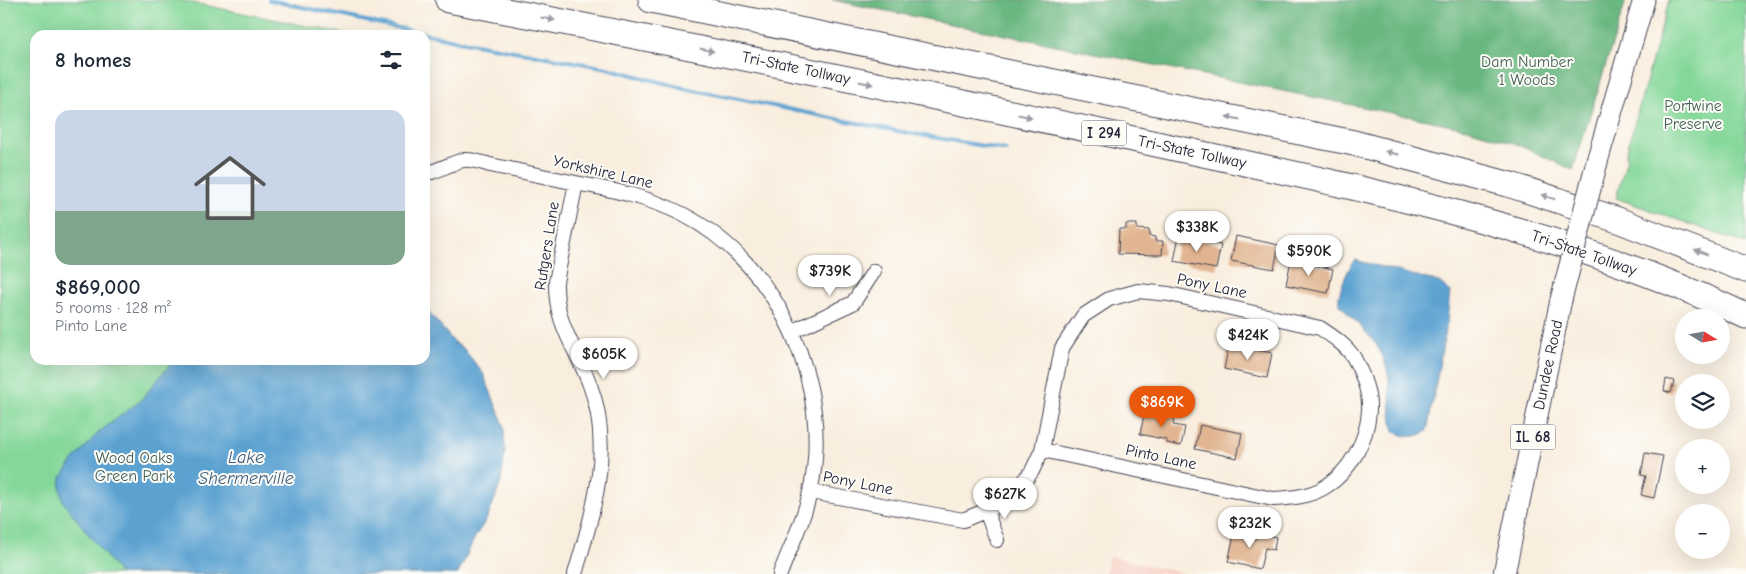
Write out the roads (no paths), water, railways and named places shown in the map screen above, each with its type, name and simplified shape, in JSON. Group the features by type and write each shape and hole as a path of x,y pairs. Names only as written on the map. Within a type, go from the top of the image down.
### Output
{"highway":[{"name":"Tri-State Tollway","path":"448,0 676,44 1356,187 1487,221 1607,260 1746,316"},
{"name":"I 294","path":"651,0 1354,143 1520,188 1618,220 1746,270"}],"main road":[{"name":"Dundee Road","path":"1504,574 1561,300 1598,158 1644,0"}],"street":[{"name":"Yorkshire Lane","path":"432,172 466,160 628,193 659,203 713,233 761,280 793,331 806,371 815,431 811,492 780,574"},
{"name":"Rutgers Lane","path":"575,574 597,498 601,439 598,409 581,362 564,332 558,315 556,297 556,282 576,183"},
{"path":"793,331 853,303 874,271"},
{"name":"Pony Lane","path":"811,492 963,520 986,511 1017,491 1032,471 1042,450 1062,348 1083,316 1109,299 1138,291 1169,294 1320,328 1338,340 1353,357 1365,382 1369,409 1362,440 1348,466 1325,487 1300,497 1272,499"},
{"name":"Pinto Lane","path":"1042,450 1272,499"},
{"path":"986,511 997,540"}],"water":[{"path":"1355,260 1439,282 1450,291 1447,322 1428,427 1426,432 1422,434 1406,436 1394,431 1389,378 1383,357 1374,341 1339,302 1344,280"},
{"name":"Lake Shermerville","path":"430,314 455,343 463,348 483,373 504,425 505,452 501,482 488,517 475,537 458,574 120,574 63,502 60,487 61,478 73,461 99,432 140,401 170,365 430,365"}],"waterway":[{"path":"269,0 408,30"},
{"path":"430,35 607,68 679,87 897,131 1006,150"}],"park label":[{"name":"Dam Number 1 Woods","path":"1527,71"},
{"name":"Portwine Preserve","path":"1693,115"},
{"name":"Wood Oaks Green Park","path":"134,467"}]}
